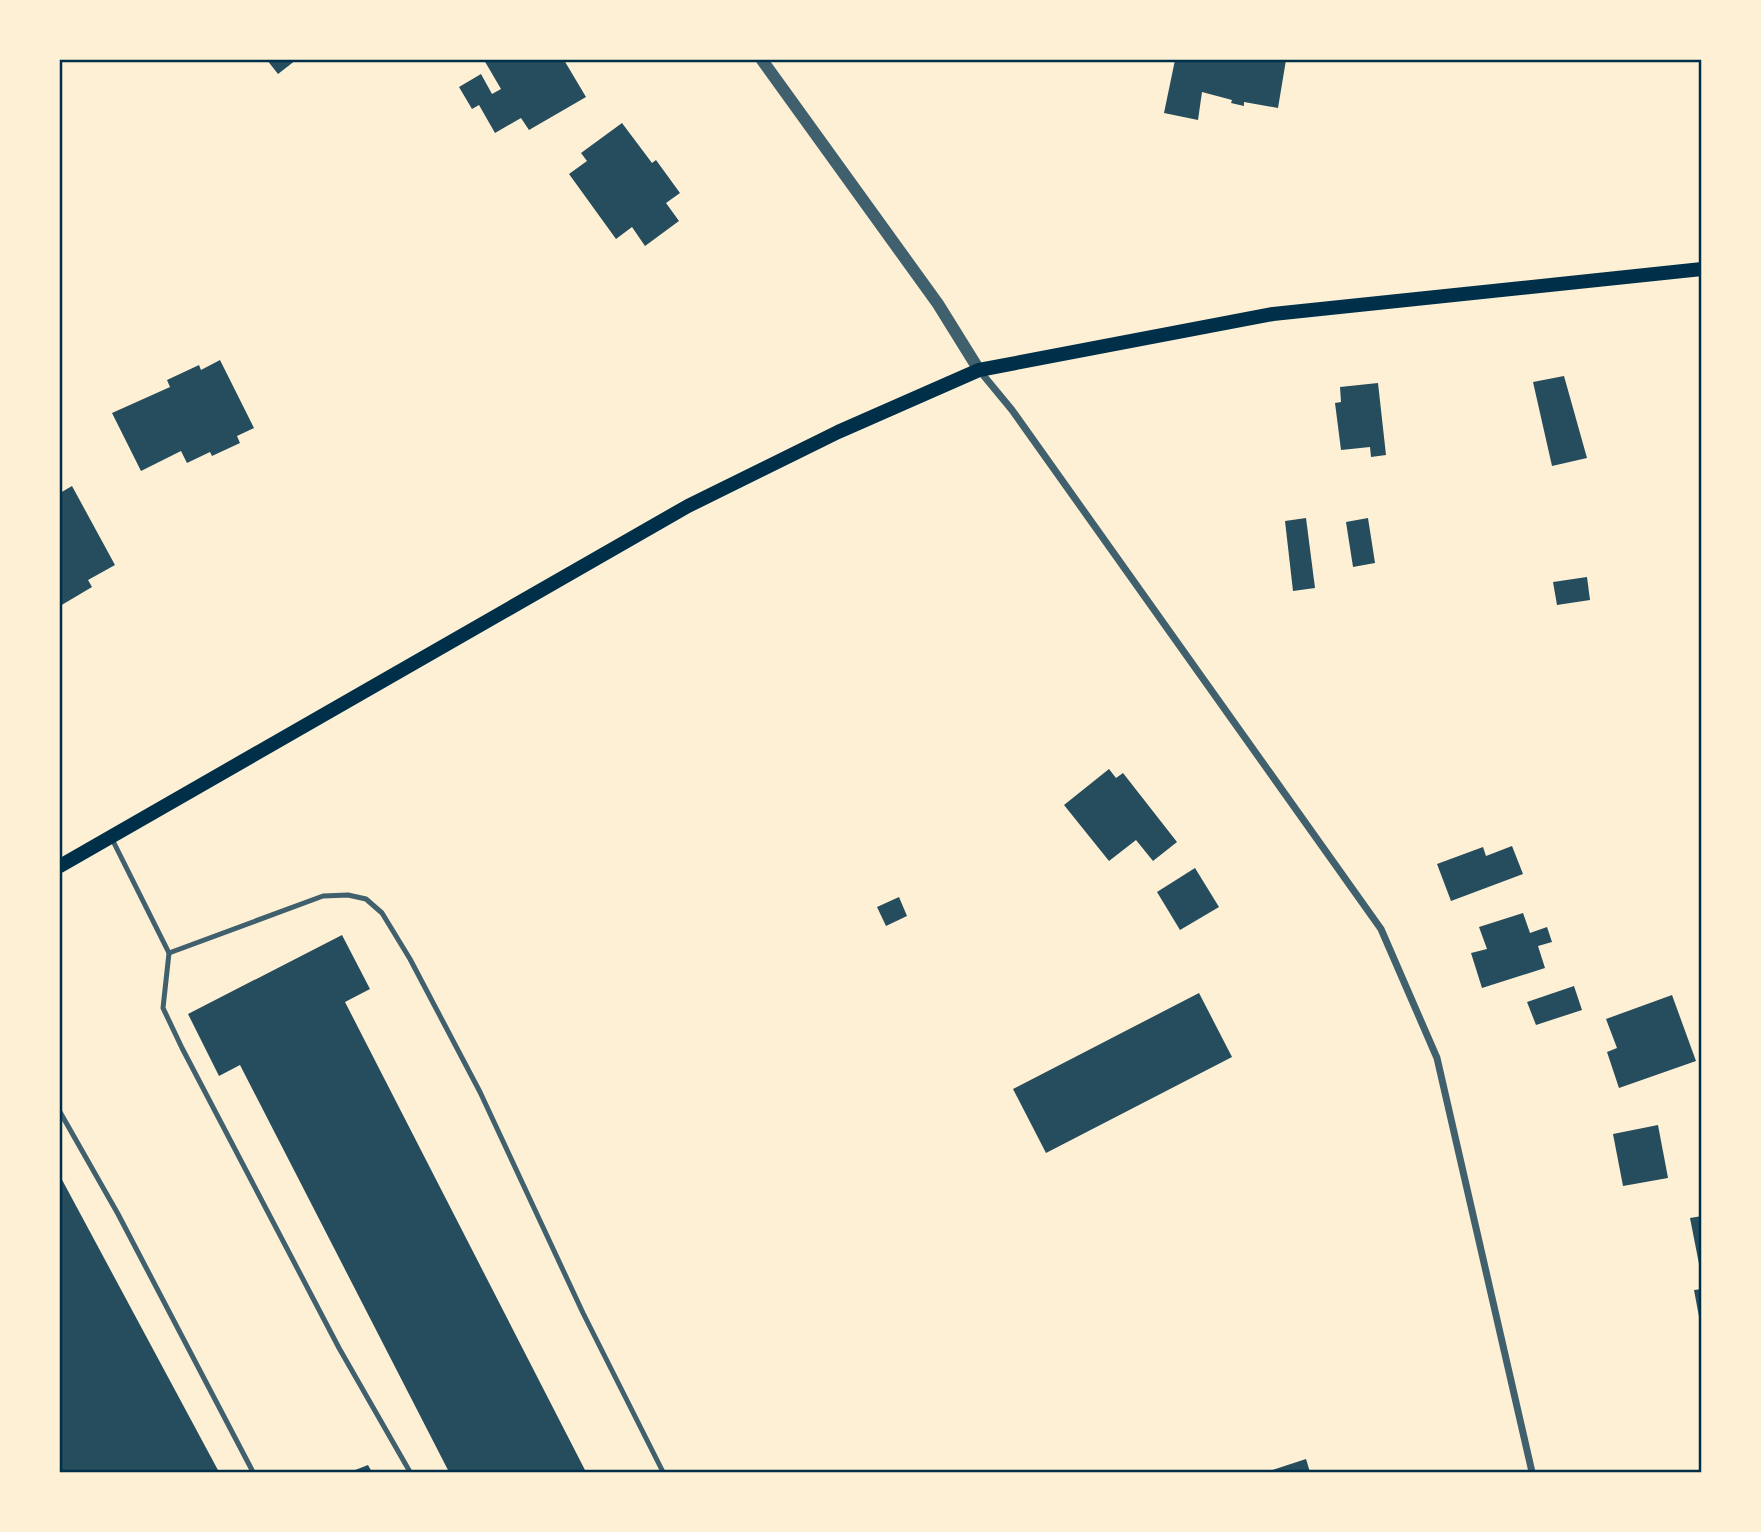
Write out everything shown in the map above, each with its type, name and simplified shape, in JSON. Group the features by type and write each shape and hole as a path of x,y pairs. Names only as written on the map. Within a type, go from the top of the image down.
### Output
{"main road":[{"path":"60,866 688,506 838,432 979,370 1273,314 1702,270"}],"street":[{"path":"762,60 938,304 979,370 1012,410 1381,929 1437,1058 1532,1472"}],"lane":[{"path":"110,836 169,953 163,1008 339,1348 410,1472"},
{"path":"169,953 323,896 348,895 366,900 382,913 410,959 480,1092 583,1312 663,1472"},
{"path":"60,1112 121,1221 253,1472"}],"building":[{"path":"267,60 296,60 278,74"},
{"path":"484,60 564,60 586,97 529,130 521,118 495,133 479,105 472,109 459,87 481,74 492,94 501,89"},
{"path":"1175,60 1286,60 1278,108 1244,102 1244,106 1202,92 1198,120 1164,113"},
{"path":"622,123 652,163 656,160 680,193 666,203 679,221 645,246 632,227 616,239 569,174 587,161 581,153"},
{"path":"220,360 254,428 237,436 240,443 212,456 210,452 187,463 181,451 141,471 112,413 170,387 167,380 199,365 201,370"},
{"path":"1564,376 1587,458 1552,466 1533,382"},
{"path":"1378,383 1386,455 1371,457 1370,447 1341,450 1335,403 1341,402 1340,387"},
{"path":"72,486 115,565 88,580 92,587 60,606 60,493"},
{"path":"1306,518 1315,588 1293,591 1285,521"},
{"path":"1368,518 1375,563 1353,567 1346,522"},
{"path":"1587,577 1590,600 1557,605 1553,582"},
{"path":"1109,769 1116,778 1123,773 1177,842 1153,861 1136,840 1109,861 1064,805"},
{"path":"1512,846 1523,874 1451,901 1437,864 1483,847 1486,856"},
{"path":"1195,868 1219,907 1180,930 1157,892"},
{"path":"899,897 907,916 886,926 877,907"},
{"path":"1523,913 1530,933 1547,927 1552,942 1538,946 1545,968 1482,988 1471,953 1487,949 1479,927"},
{"path":"342,935 370,989 345,1002 586,1472 449,1472 240,1065 219,1076 188,1014"},
{"path":"1574,986 1582,1010 1536,1025 1527,1002"},
{"path":"1199,993 1232,1057 1046,1153 1013,1089"},
{"path":"1672,995 1696,1061 1619,1088 1607,1052 1617,1048 1606,1019"},
{"path":"1658,1125 1668,1178 1623,1186 1613,1134"},
{"path":"60,1176 219,1472 60,1472"},
{"path":"1702,1216 1702,1269 1700,1269 1690,1218"},
{"path":"1702,1289 1702,1322 1700,1322 1694,1290"},
{"path":"1306,1459 1310,1472 1266,1472"},
{"path":"368,1465 372,1472 350,1472"}]}
